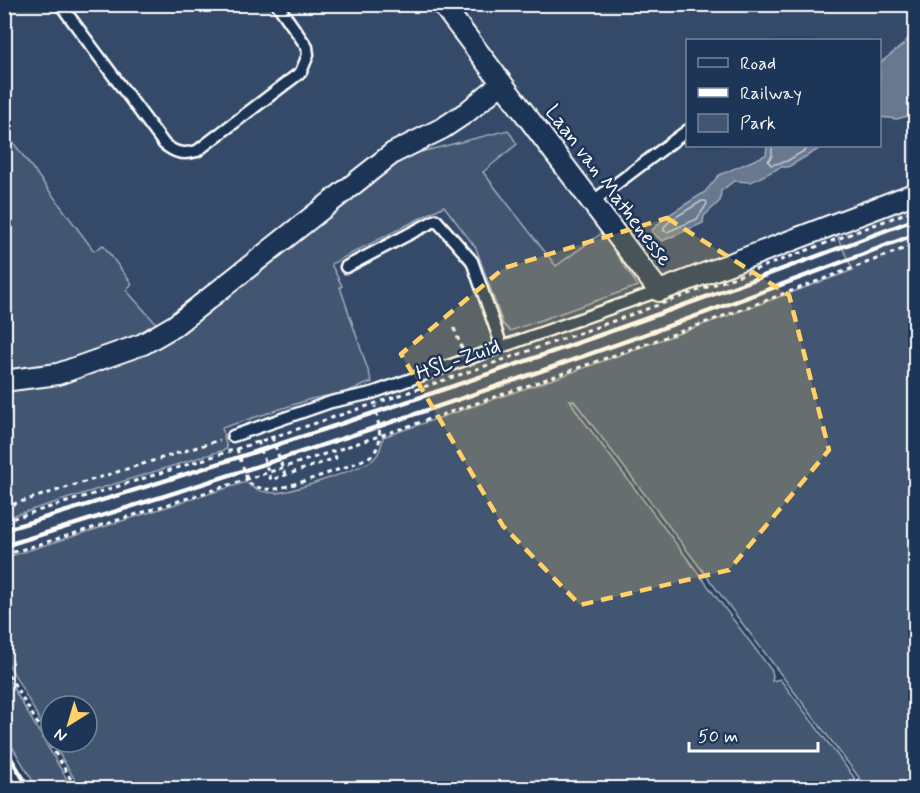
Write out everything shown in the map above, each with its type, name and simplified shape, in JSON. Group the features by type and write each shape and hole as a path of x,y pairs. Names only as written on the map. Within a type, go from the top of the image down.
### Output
{"street":[{"name":"Laan van Mathenesse","path":"442,4 659,291 915,194"},
{"path":"4,379 58,374 143,344 174,326 393,153 443,128 502,83"}],"lane":[{"path":"60,4 164,144 179,153 187,154 197,151 301,72 305,64 307,47 277,4"},
{"path":"592,202 686,130"},
{"path":"346,267 436,220 472,261 502,347"},
{"path":"233,436 331,402 372,393 659,291"}],"path":[{"name":"HSL-Zuid","path":"4,521 261,441 495,362 701,289 915,209"},
{"path":"4,555 333,451 594,362 915,244"},
{"path":"454,328 462,349"},
{"path":"4,507 233,436 248,482 261,488 274,489 287,486 357,463 371,456 378,445 380,434 372,393"},
{"path":"253,428 271,480 336,459 333,451"},
{"path":"269,430 285,475"},
{"path":"4,667 76,789"}],"highlighted area":[{"path":"667,218 789,295 829,450 729,570 580,605 503,526 401,354 504,268"}],"shaded area":[{"path":"4,5 915,5 915,296 41,617 5,556"}],"green space":[{"path":"4,130 94,251 103,245 132,284 126,290 170,339 401,157 508,130 517,144 483,172 556,266 602,233 638,286 510,331 503,324 476,248 444,206 331,264 342,286 340,287 372,382 343,393 311,399 222,428 227,449 5,518"},
{"path":"915,201 915,788 867,788 574,401 570,400 772,671 772,681 780,679 862,788 80,788 59,754 99,754 99,694 39,694 39,719 5,658 4,558 246,482 252,488 267,493 284,492 356,468 376,457 383,437 559,377 853,270 835,232"},
{"path":"5,674 39,732 39,754 52,754 72,788 37,788 5,735"}],"water":[{"path":"915,28 915,114 897,119 881,117 881,62 905,43"},
{"path":"767,147 822,147 788,167 781,167 751,182 734,181 721,191 720,201 704,216 703,223 662,241 651,231 667,216 705,192 719,175 766,155"}],"railway":[{"path":"4,530 234,459 463,383 690,303 916,219"},
{"path":"4,546 234,474 463,398 690,318 916,234"},
{"path":"4,747 29,788"},
{"path":"4,767 17,788"}]}
